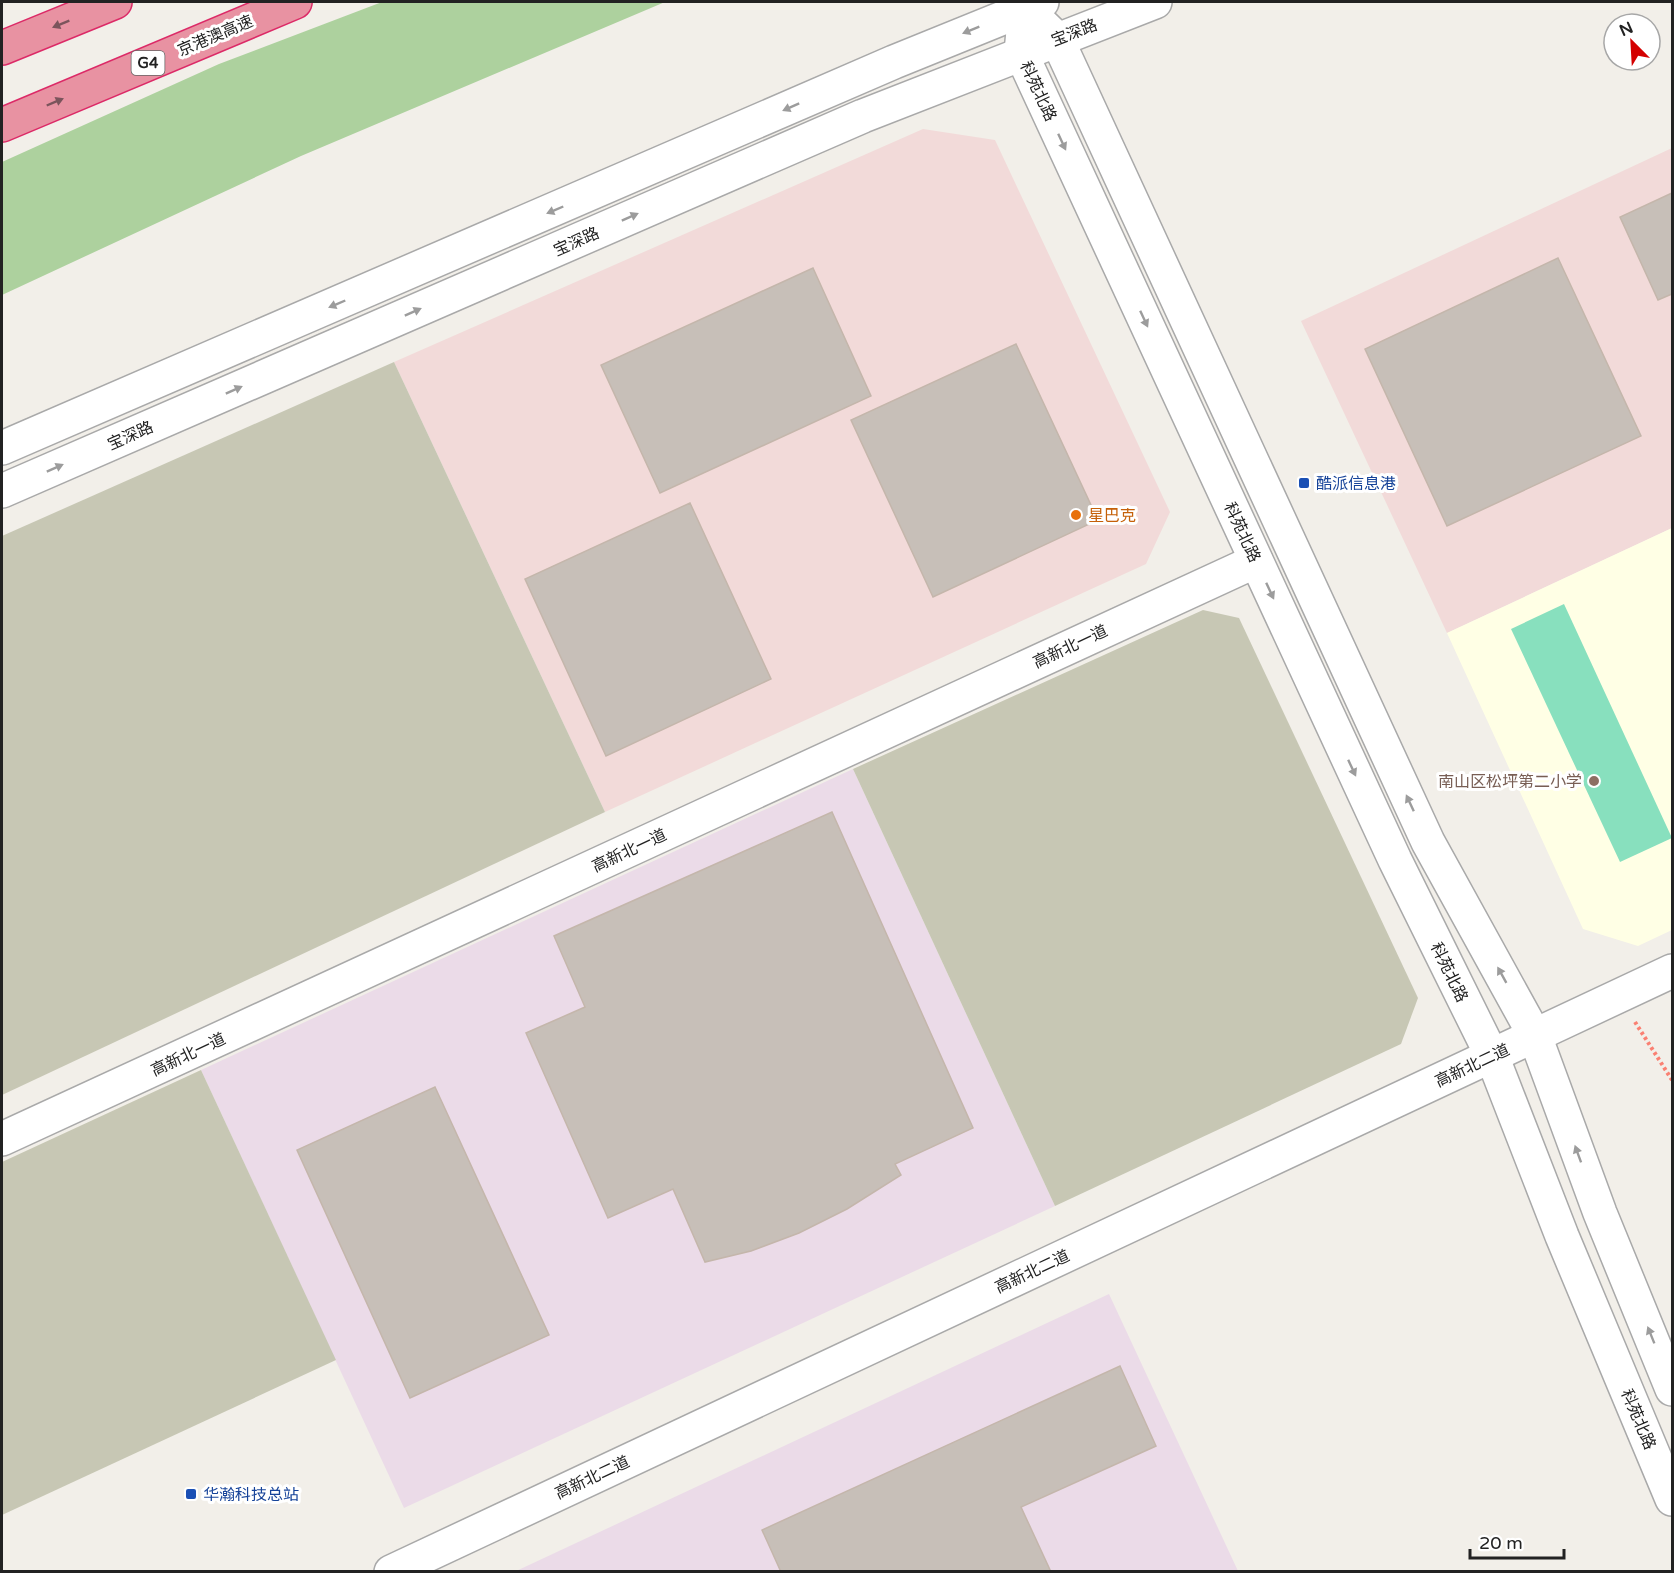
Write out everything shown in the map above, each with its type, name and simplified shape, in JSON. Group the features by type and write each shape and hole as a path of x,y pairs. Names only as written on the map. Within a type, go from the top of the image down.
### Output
{"highway":[{"path":"2,48 115,2"},
{"name":"京港澳高速","path":"2,125 295,2"}],"street":[{"name":"宝深路","path":"2,491 863,116 1155,2"},
{"path":"2,448 894,62 1034,5 1057,39 1428,842 1535,1035 1600,1214 1672,1389"},
{"name":"科苑北路","path":"1034,5 1021,53 1395,860 1492,1056 1562,1236 1672,1499"},
{"name":"高新北一道","path":"2,1139 1256,561"},
{"name":"高新北二道","path":"391,1572 1672,971"}],"path":[{"path":"1618,996 1672,1080"}],"shaded area":[{"path":"923,129 995,140 1170,512 1146,564 605,812 394,362"},
{"path":"1672,148 1672,528 1447,633 1301,321"},
{"path":"394,362 605,812 2,1095 2,536"},
{"name":"南山区松坪第二小学","path":"1672,528 1672,930 1638,946 1583,929 1447,633"},
{"path":"1203,610 1239,618 1418,998 1401,1044 1055,1206 853,769"},
{"path":"853,769 1055,1206 404,1508 201,1070"},
{"path":"201,1070 336,1360 2,1515 2,1162"},
{"path":"1109,1294 1238,1571 514,1572"}],"green space":[{"path":"382,2 665,2 301,156 2,295 2,162 219,64"},
{"path":"1564,604 1672,838 1620,862 1511,629"}],"building":[{"path":"1672,193 1672,294 1658,300 1620,217"},
{"path":"1558,258 1641,436 1447,526 1365,349"},
{"path":"813,268 871,396 660,493 601,365"},
{"path":"1016,344 1098,520 933,597 851,420"},
{"path":"690,503 771,679 606,756 525,579"},
{"path":"832,812 973,1128 895,1164 901,1175 847,1209 799,1233 751,1251 705,1262 673,1189 608,1218 526,1033 585,1007 554,936"},
{"path":"435,1087 549,1335 410,1398 297,1150"},
{"path":"1120,1366 1156,1446 1021,1507 1051,1572 781,1572 762,1530"}],"place":[{"name":"酷派信息港","path":"1304,483"},
{"name":"星巴克","path":"1076,515"},
{"name":"南山区松坪第二小学","path":"1594,781"},
{"name":"华瀚科技总站","path":"191,1494"}]}
